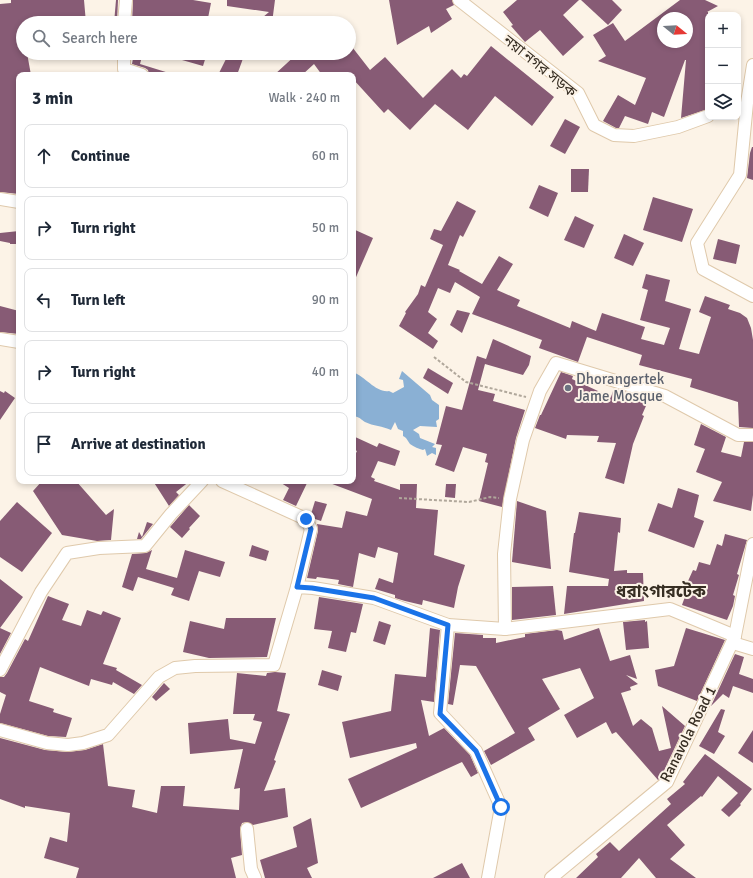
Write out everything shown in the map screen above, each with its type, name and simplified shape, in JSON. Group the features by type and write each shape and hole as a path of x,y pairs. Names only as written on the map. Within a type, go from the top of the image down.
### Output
{"street":[{"path":"125,16 126,0"},
{"name":"নয়া নগর সড়ক","path":"459,0 549,69 578,94 594,125 614,134 634,136 678,127 705,117"},
{"path":"124,60 124,68 133,72"},
{"path":"753,66 742,104 748,155 740,175 697,243 703,269 753,296"},
{"path":"0,199 16,202"},
{"path":"0,339 16,342"},
{"path":"505,629 504,554 510,499 523,440 540,391 556,363 665,396 738,435 753,435"},
{"path":"0,670 41,592 67,553 99,548 145,546 171,514 199,484"},
{"path":"0,730 47,743 68,745 83,743 108,734 159,677 175,668 195,666 274,665 297,587 311,529 306,519 229,484"},
{"name":"Ranavola Road 1","path":"550,878 667,782 734,640 753,544"},
{"path":"297,587 374,598 448,625 505,629 670,609 753,649"},
{"path":"448,625 440,714 476,751 501,807 488,878"},
{"path":"247,829 251,869 255,878"}],"path":[{"path":"434,357 466,382 537,400"},
{"path":"400,498 469,502 490,497 510,499"}],"water":[{"path":"402,371 430,395 432,400 439,405 439,419 436,421 437,427 420,426 413,430 419,434 420,438 435,444 432,447 436,448 436,455 432,453 427,456 425,449 420,449 410,444 403,436 403,431 398,429 395,422 391,430 365,422 356,417 356,373 380,390 393,393 404,387 403,380 399,379"}],"building":[{"path":"11,0 84,0 85,16 16,16 16,60 28,60 30,72 16,72 16,194 0,192 0,4 11,3"},
{"path":"116,0 118,0 117,16 115,16"},
{"path":"133,0 193,0 211,3 208,16 132,16"},
{"path":"227,0 275,0 273,16 264,16 269,12 227,6"},
{"path":"389,0 452,0 454,5 446,9 452,19 431,33 429,26 397,45"},
{"path":"517,0 579,0 563,15 584,37 563,56 540,30 525,42 511,26 513,25 503,12"},
{"path":"581,0 612,0 622,10 608,25"},
{"path":"680,0 705,0 718,6 705,12 705,110 681,118 685,60 664,117 652,112 648,124 625,116 619,128 616,128 603,121 618,95 635,105 646,78 598,61 606,56 593,35 613,23 625,41 657,17 657,48 693,48 693,12 664,12"},
{"path":"491,46 554,97 532,126 495,96 468,130 435,104 410,130 388,109 384,113 356,82 356,72 320,72 314,64 305,72 277,72 290,60 356,60 356,52 370,70 385,57 423,98 452,69 461,78 464,74 467,76"},
{"path":"133,60 141,60 140,64 166,72 148,72 145,68 132,64"},
{"path":"182,60 205,60 203,66"},
{"path":"226,60 242,60 238,72 220,72"},
{"path":"565,119 580,127 565,154 550,146"},
{"path":"753,147 753,180 747,178"},
{"path":"571,169 589,169 588,192 571,192"},
{"path":"539,185 558,193 548,217 529,208"},
{"path":"653,197 693,209 682,242 643,230"},
{"path":"457,201 476,211 463,237 460,235 448,265 460,270 459,271 482,284 499,256 513,264 497,290 520,300 517,306 570,328 572,321 596,331 602,313 645,327 641,339 664,345 670,328 640,320 648,290 642,288 646,274 670,280 665,301 691,309 679,349 699,354 711,317 699,312 705,296 730,305 728,309 740,313 747,318 751,328 753,340 753,428 739,427 738,402 690,387 692,379 639,365 642,355 587,337 578,362 539,348 542,340 472,314 480,297 455,282 450,293 438,288 428,312 437,319 428,333 438,341 433,349 399,326 406,313 405,312 418,294 421,285 425,287 443,245 430,239 434,229 441,231"},
{"path":"575,216 594,225 584,248 564,240"},
{"path":"356,230 373,238 356,277"},
{"path":"16,231 16,244 0,241 0,233"},
{"path":"624,234 644,243 633,266 614,258"},
{"path":"718,239 740,245 736,264 713,259"},
{"path":"0,306 16,310 16,334 0,332"},
{"path":"457,310 470,313 462,333 450,325"},
{"path":"493,339 531,356 529,365 523,375 485,364 478,390 495,394 493,401 525,410 516,438 502,507 479,501 488,463 485,462 487,454 463,447 454,472 435,465 442,445 436,444 446,406 462,410 477,356 486,359"},
{"path":"428,368 453,383 448,394 423,378"},
{"path":"561,372 573,376 572,379 611,397 614,388 649,399 642,415 644,416 633,444 624,484 605,478 616,443 597,442 599,436 567,435 566,439 535,428"},
{"path":"0,391 4,393 5,391 15,398 0,420"},
{"path":"701,424 726,437 721,452 741,457 744,442 753,442 753,495 751,511 713,501 722,482 696,472 705,449 694,445"},
{"path":"356,437 377,447 379,443 400,451 395,466 378,461 371,477 375,479 374,481 400,490 400,484 417,484 416,508 438,510 434,555 465,565 458,587 454,608 423,600 422,605 405,601 395,598 395,595 375,589 379,578 393,583 398,553 378,547 375,558 359,553 353,587 338,584 339,580 317,577 316,579 307,578 318,531 317,524 342,528 346,511 367,516 372,499 332,484 356,484"},
{"path":"39,484 79,484 106,515 114,509 111,540 97,541 62,535 33,491"},
{"path":"155,484 186,484 176,492 179,495 169,506"},
{"path":"283,484 307,484 296,506 283,500 289,488"},
{"path":"446,484 456,484 455,498 445,497"},
{"path":"678,488 699,495 694,517 704,521 694,548 648,531 658,503 672,508"},
{"path":"315,501 327,504 321,521 315,519 311,514"},
{"path":"517,501 546,511 551,569 512,562"},
{"path":"17,502 52,533 22,572 0,557 0,521"},
{"path":"189,505 200,516 182,538 170,527"},
{"path":"579,512 621,518 614,571 627,570 627,573 643,573 644,601 564,614 567,586 608,586 609,579 569,572 574,533"},
{"path":"147,522 153,524 141,539 137,539 139,532 142,537"},
{"path":"725,534 747,540 737,574 739,575 733,595 735,596 733,606 727,620 682,605 687,591 684,590 693,570 696,571 699,562 710,565 717,544 722,546"},
{"path":"252,545 269,551 266,561 249,556"},
{"path":"152,550 146,569 177,578 185,550 225,562 220,577 199,571 189,601 171,595 174,588 138,577 133,591 122,587 132,554 146,553"},
{"path":"0,579 23,597 0,628"},
{"path":"553,586 556,615 512,620 512,587"},
{"path":"48,596 69,604 62,620 81,626 87,610 101,615 103,611 121,618 103,664 117,668 116,670 142,685 134,694 113,682 112,685 91,679 89,686 40,667 29,701 54,709 53,712 72,718 66,737 48,736 0,723 0,714 6,695 0,692 0,677 4,677 7,673 25,639 28,641"},
{"path":"319,597 363,604 356,633 351,632 346,652 328,648 332,631 314,629"},
{"path":"226,618 276,618 267,657 209,658 183,652 190,621 224,629"},
{"path":"645,620 645,622 647,621 649,648 626,650 623,622"},
{"path":"379,621 391,625 385,645 373,641"},
{"path":"0,628 11,633 0,654"},
{"path":"430,628 440,630 434,702 421,700 429,736 444,728 470,755 478,773 471,777 462,762 361,808 348,779 417,748 416,743 350,758 342,722 391,711 395,674 426,677"},
{"path":"599,628 610,661 630,655 637,679 626,675 638,684 630,687 631,690 621,693 633,726 641,719 652,728 659,751 671,748 662,706 685,726 661,777 658,780 616,732 612,734 606,722 577,738 564,715 594,698 580,668 542,679 560,709 528,728 535,740 491,765 484,751 515,733 476,666 460,665 453,705 448,704 455,633 483,635 483,638 496,638 496,643 525,637 525,634 557,630 562,631 564,640"},
{"path":"686,628 725,640 697,701 658,686 655,670 674,666"},
{"path":"735,654 744,657 739,674 753,679 753,693 733,686 729,698 723,694 711,706"},
{"path":"322,670 342,676 338,691 318,685"},
{"path":"237,673 266,676 267,673 286,673 277,711 290,714 274,760 276,761 264,791 285,788 288,817 253,825 247,822 242,823 240,830 242,855 231,858 236,878 76,878 79,868 44,858 50,837 67,842 70,813 25,806 25,808 0,799 0,738 45,750 67,752 85,750 103,744 108,786 135,790 132,807 157,813 161,786 185,786 183,806 239,810 240,788 234,789 243,749 190,754 188,723 228,719 230,739 255,744 262,722 253,720 255,714 233,714"},
{"path":"164,683 170,689 156,701 152,697"},
{"path":"721,709 725,710 718,732 725,736 714,754 699,746"},
{"path":"753,730 753,763 738,753"},
{"path":"705,754 752,789 740,804 741,805 729,817 721,810 738,793 718,776 702,797 701,796 667,825 685,845 670,859 696,878 656,878 639,858 621,878 576,878 598,857 596,854 610,842 619,851 671,804 667,799 685,784 683,782"},
{"path":"311,818 318,863 307,868 312,878 265,878 260,860 297,847 293,827"},
{"path":"462,863 470,878 433,878"}],"place":[{"name":"Dhorangertek Jame Mosque","path":"568,388"}],"district":[{"name":"ধরাংগারটেক","path":"661,591"}],"route":[{"path":"306,519 311,529 297,587 374,598 448,625 440,714 476,751 501,807"}]}
